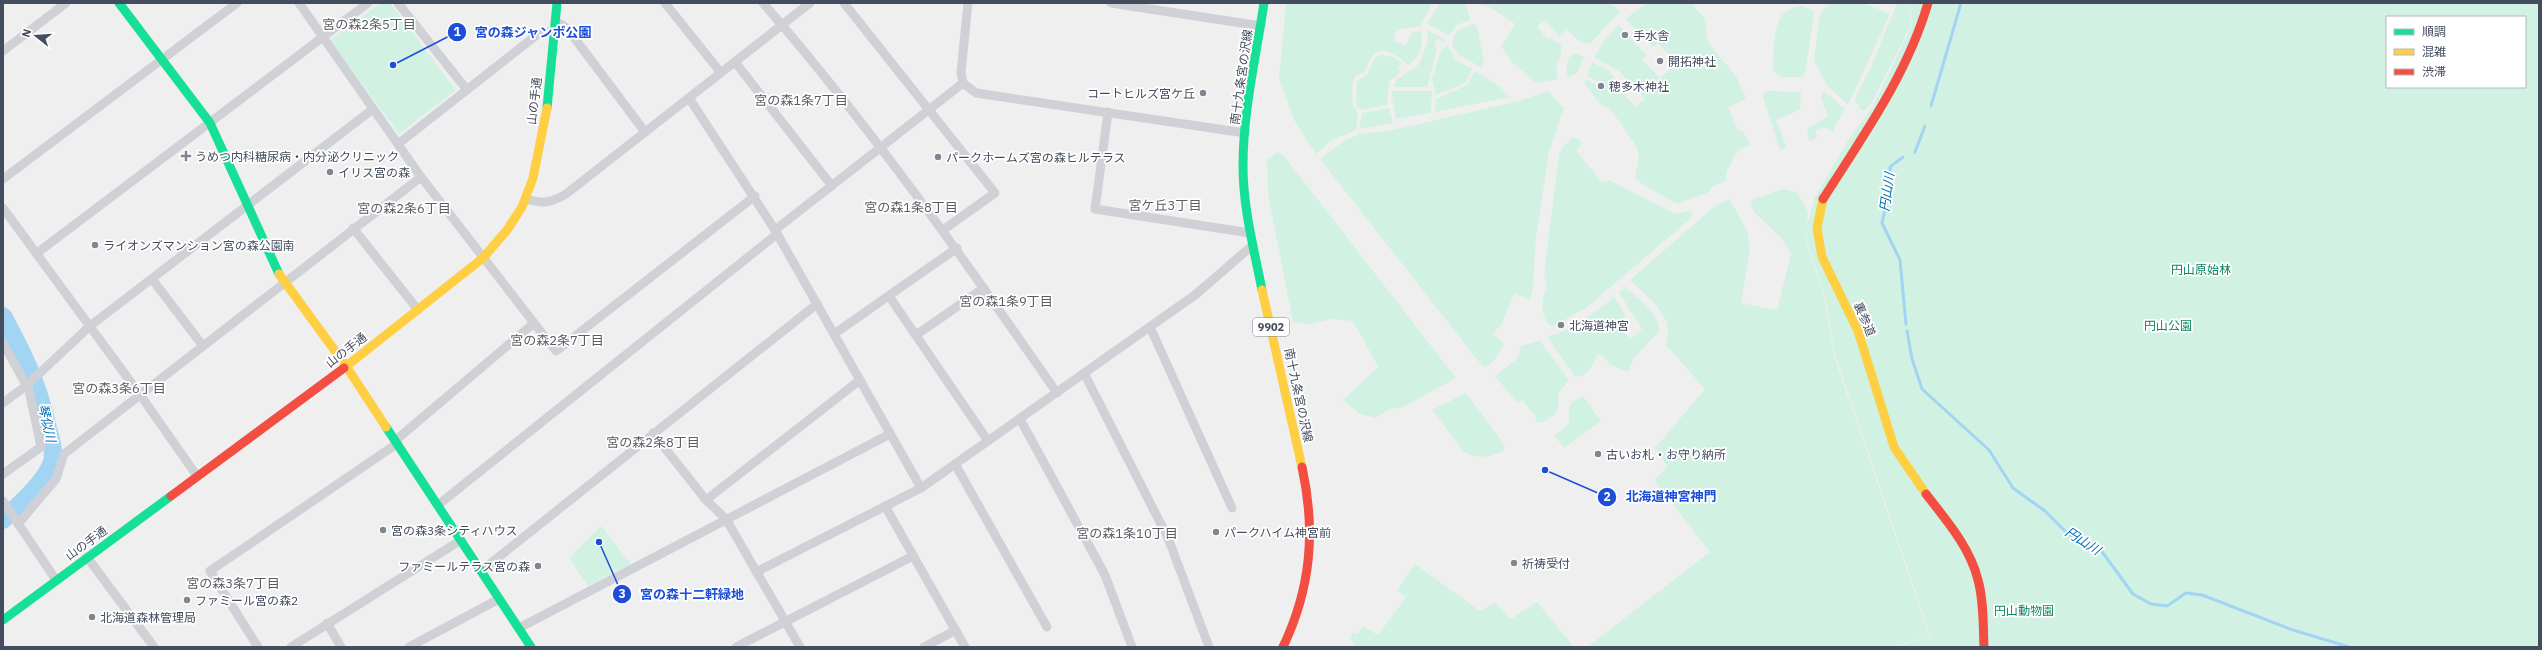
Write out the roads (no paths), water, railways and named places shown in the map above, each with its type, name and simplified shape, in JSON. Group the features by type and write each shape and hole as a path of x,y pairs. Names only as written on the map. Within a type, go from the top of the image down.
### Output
{"main road":[{"path":"119,3 210,123 284,282 346,366 531,647"},
{"name":"山の手通","path":"3,620 346,366 483,258 517,217 526,199 543,128 557,3"},
{"name":"南十九条宮の沢線","path":"1264,3 1245,133 1245,198 1250,233 1308,496 1312,531 1310,565 1305,590 1292,630 1283,647"},
{"name":"裏参道","path":"1928,3 1920,31 1886,101 1823,199 1818,216 1817,232 1820,251 1859,331 1876,388 1885,428 1902,462 1966,550 1976,572 1980,586 1984,647"}],"street":[{"path":"3,51 66,3"},
{"path":"3,179 237,3"},
{"path":"299,3 421,177 476,245 483,258 556,351 755,196"},
{"path":"37,253 324,38 368,3"},
{"path":"398,3 467,90"},
{"path":"665,3 721,73"},
{"path":"763,3 880,148 957,248 1056,393"},
{"path":"526,199 540,203 552,202 566,194 810,3"},
{"path":"844,3 930,108 995,193 943,230"},
{"path":"968,3 961,72 963,83 976,93 1245,133"},
{"path":"1111,3 1261,26"},
{"path":"555,21 567,28 646,132"},
{"path":"398,144 538,34 554,31"},
{"path":"735,62 832,186"},
{"path":"438,505 832,186 963,83"},
{"path":"689,98 755,196 921,488"},
{"path":"3,403 28,384 90,326 373,109"},
{"path":"1108,112 1095,209 1250,233"},
{"path":"16,522 46,494 56,479 64,454 141,396 284,282 421,177"},
{"path":"3,208 141,396 197,476"},
{"path":"354,228 418,310"},
{"path":"756,572 921,488 1195,296 1253,245"},
{"path":"834,334 957,248"},
{"path":"152,279 203,346"},
{"path":"916,335 984,288"},
{"path":"888,296 988,441"},
{"path":"481,571 817,304"},
{"path":"258,647 210,571 397,442 534,323"},
{"path":"1150,327 1232,508"},
{"path":"3,343 28,384 41,447 3,474"},
{"path":"1084,373 1168,538 1209,647"},
{"path":"706,500 860,380"},
{"path":"1020,419 1105,574 1132,647"},
{"path":"653,433 706,500 726,519 800,647"},
{"path":"518,628 890,434"},
{"path":"955,464 1047,628"},
{"path":"4,503 56,580"},
{"path":"885,506 965,647"},
{"path":"291,647 461,540"},
{"path":"736,647 914,556"},
{"path":"87,557 154,647"},
{"path":"408,647 499,599"},
{"path":"328,623 341,647"},
{"path":"924,647 956,630"}],"waterway":[{"name":"円山川","path":"1931,106 1961,3"},
{"name":"円山川","path":"1915,152 1925,126"},
{"name":"円山川","path":"1903,157 1890,167 1890,188 1882,223 1900,260 1906,324"},
{"name":"琴似川","path":"3,316 18,344 35,384 53,449 52,462 43,478 3,520"},
{"name":"円山川","path":"1907,331 1912,359 1922,389 1989,450 2013,488 2045,511 2068,534 2091,543 2100,549 2133,594 2151,604 2167,606 2186,593 2202,595 2290,629 2349,647"}],"place":[{"name":"手水舎","path":"1625,35"},
{"name":"開拓神社","path":"1660,61"},
{"name":"宮の森ジャンボ公園","path":"393,65"},
{"name":"穂多木神社","path":"1601,86"},
{"name":"コートヒルズ宮ケ丘","path":"1203,93"},
{"name":"うめつ内科糖尿病・内分泌クリニック","path":"186,156"},
{"name":"パークホームズ宮の森ヒルテラス","path":"938,157"},
{"name":"イリス宮の森","path":"330,172"},
{"name":"ライオンズマンション宮の森公園南","path":"95,245"},
{"name":"北海道神宮","path":"1561,325"},
{"name":"古いお札・お守り納所","path":"1598,454"},
{"name":"北海道神宮神門","path":"1545,470"},
{"name":"宮の森3条シティハウス","path":"383,530"},
{"name":"パークハイム神宮前","path":"1216,532"},
{"name":"宮の森十二軒緑地","path":"599,542"},
{"name":"祈祷受付","path":"1514,563"},
{"name":"ファミールテラス宮の森","path":"538,566"},
{"name":"ファミール宮の森2","path":"187,600"},
{"name":"北海道森林管理局","path":"92,617"}],"district":[{"name":"宮の森2条5丁目","path":"369,24"},
{"name":"宮の森1条7丁目","path":"801,100"},
{"name":"宮ケ丘3丁目","path":"1165,205"},
{"name":"宮の森1条8丁目","path":"911,207"},
{"name":"宮の森2条6丁目","path":"404,208"},
{"name":"宮の森1条9丁目","path":"1006,301"},
{"name":"宮の森2条7丁目","path":"557,340"},
{"name":"宮の森3条6丁目","path":"119,388"},
{"name":"宮の森2条8丁目","path":"653,442"},
{"name":"宮の森1条10丁目","path":"1127,533"},
{"name":"宮の森3条7丁目","path":"233,583"}],"park label":[{"name":"円山原始林","path":"2201,269"},
{"name":"円山公園","path":"2168,325"},
{"name":"円山動物園","path":"2024,610"}]}
